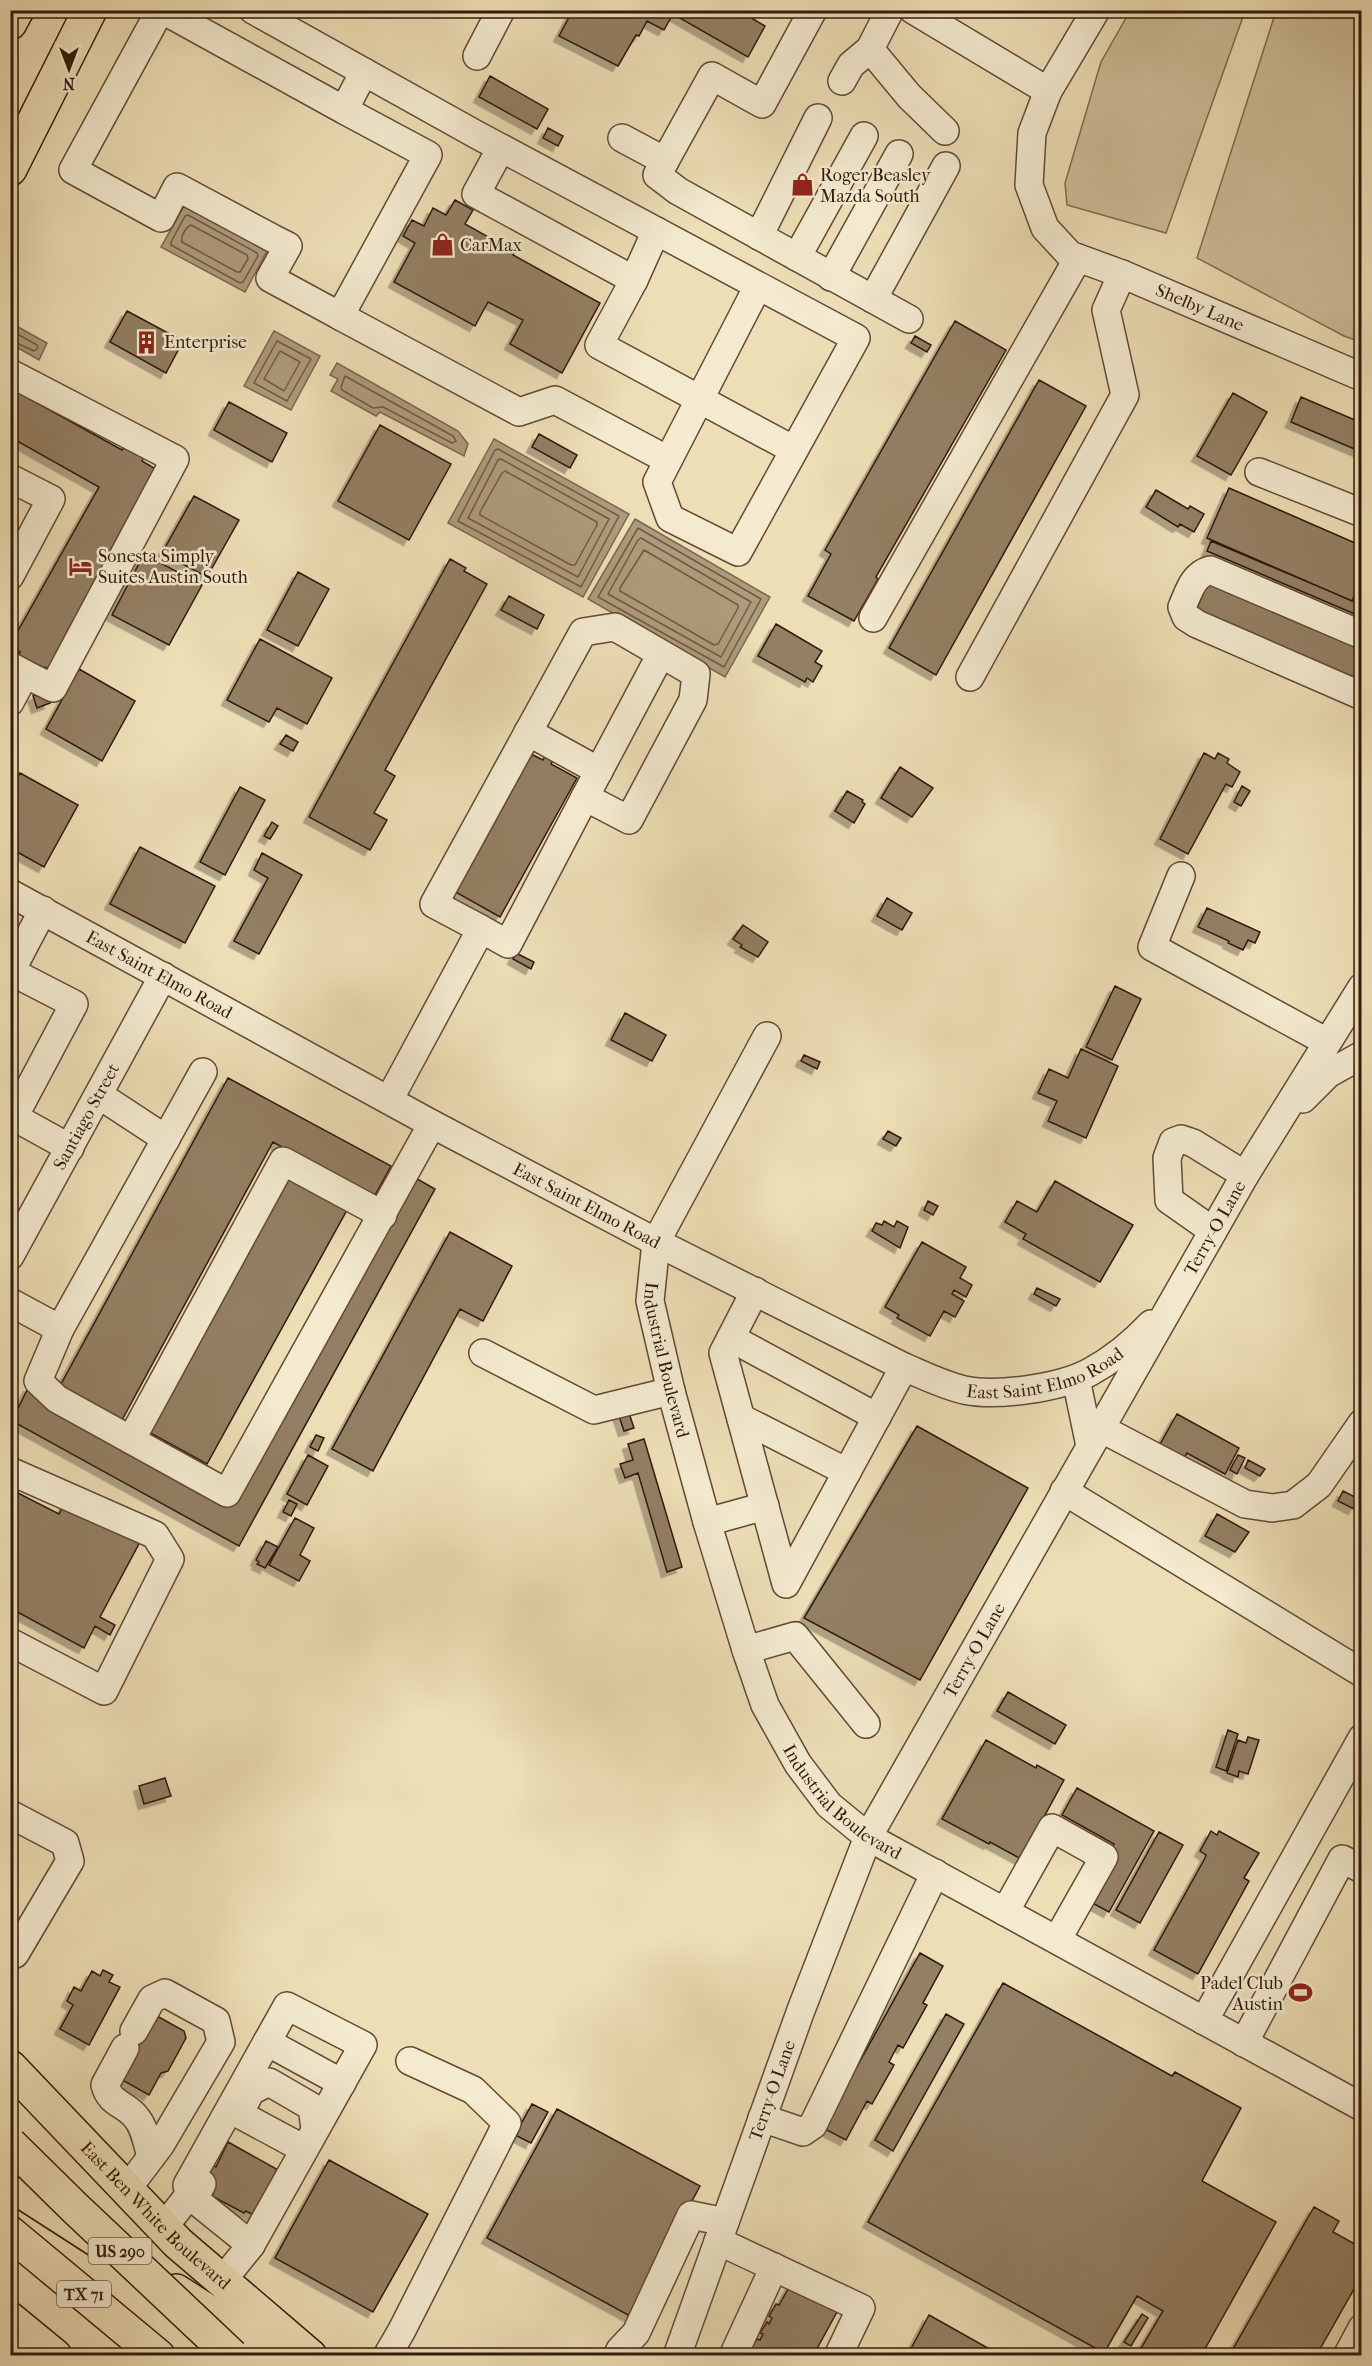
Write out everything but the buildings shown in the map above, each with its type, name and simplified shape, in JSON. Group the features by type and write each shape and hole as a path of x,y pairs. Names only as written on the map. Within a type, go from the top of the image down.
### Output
{"main road":[{"path":"10,23 17,10"},
{"path":"10,169 90,10"},
{"name":"East Ben White Boulevard","path":"10,2067 163,2228 310,2355"},
{"name":"US 290","path":"10,2144 232,2355"},
{"path":"10,2184 278,2355"},
{"name":"TX 71","path":"10,2233 158,2355"},
{"path":"10,2319 55,2355"}],"street":[{"path":"253,10 501,148 856,338 738,552 670,518 657,482 758,286"},
{"path":"477,56 501,10"},
{"path":"813,10 762,104 712,76 657,175 678,191 909,320"},
{"path":"842,81 850,65 870,49 890,10"},
{"path":"913,10 1048,91 1096,10"},
{"path":"340,316 428,155 168,13 157,16 73,170 161,218 177,186 288,246 270,278 340,316 519,412 555,400 669,460"},
{"path":"870,49 909,96 945,130"},
{"path":"344,110 364,72"},
{"name":"Shelby Lane","path":"1048,91 1032,133 1029,185 1045,228 1070,255 1122,274 1362,377"},
{"path":"759,236 818,118"},
{"path":"797,257 864,136"},
{"path":"622,138 665,161"},
{"path":"501,148 476,194 634,280"},
{"path":"831,277 899,154"},
{"path":"873,299 946,166"},
{"path":"656,231 634,280 599,345 794,450"},
{"path":"873,618 1078,258"},
{"path":"970,677 1125,395 1106,310 1122,274"},
{"path":"10,373 175,459 53,688 18,670 10,702"},
{"path":"1259,471 1362,513"},
{"path":"10,478 51,499 10,576"},
{"path":"1362,635 1210,570 1194,580 1182,607 1186,617 1197,624 1362,696"},
{"path":"585,797 629,820 693,700 696,674 615,627 583,632 434,904 508,944 585,797 661,654"},
{"path":"528,732 599,771"},
{"path":"1181,876 1152,947 1326,1042"},
{"name":"East Saint Elmo Road","path":"10,892 432,1124 656,1242 904,1366 965,1390 1014,1391 1076,1379 1091,1372 1124,1348 1172,1304"},
{"path":"43,910 13,978 74,1004 12,1116 70,1148"},
{"path":"389,1100 481,929"},
{"name":"Santiago Street","path":"10,1256 163,976"},
{"name":"Terry-O Lane","path":"677,2355 801,2010 868,1837 1245,1175 1362,987"},
{"path":"656,1242 767,1036"},
{"path":"1275,1126 1328,1074 1362,1055"},
{"path":"203,1072 60,1329 38,1381 57,1399 227,1493 432,1124"},
{"path":"99,1095 166,1138"},
{"path":"1213,1231 1169,1200 1167,1158 1173,1142 1181,1139 1193,1143 1245,1175"},
{"path":"131,1440 283,1161 383,1215"},
{"name":"Industrial Boulevard","path":"656,1242 650,1301 671,1391 707,1522 746,1650 765,1705 798,1764 829,1806 868,1837 1362,2107"},
{"path":"755,1291 723,1353 786,1584 904,1366"},
{"path":"10,1302 60,1329"},
{"path":"731,1338 877,1418"},
{"path":"483,1353 594,1410 671,1391"},
{"path":"1076,1379 1095,1437 1245,1504 1272,1508 1293,1505 1319,1485 1362,1423"},
{"path":"741,1418 847,1472"},
{"path":"10,1471 155,1535 170,1559 104,1691 10,1642"},
{"path":"1064,1491 1362,1673"},
{"path":"707,1522 765,1506"},
{"path":"746,1650 795,1636 866,1724"},
{"path":"1204,2020 1362,1738"},
{"path":"10,1814 65,1843 70,1860 15,1954 10,1956"},
{"path":"1005,1912 1052,1828 1104,1857 1058,1940"},
{"path":"1244,2043 1342,1859 1362,1869"},
{"path":"762,2118 803,2132 813,2126 935,1873"},
{"path":"126,2189 151,2157 161,2144 221,2042 216,2021 165,1993 152,1999 105,2085 108,2096 135,2115 144,2130 151,2157"},
{"path":"203,2179 187,2185 287,2006 363,2045 250,2245 222,2281"},
{"path":"267,2042 342,2083"},
{"path":"387,2355 402,2330 507,2123 473,2091 410,2061"},
{"path":"163,2228 203,2179 251,2091 269,2082 312,2107 310,2139"},
{"path":"240,2114 310,2139"},
{"path":"203,2179 250,2245"},
{"path":"625,2354 691,2216 722,2232 774,2267 861,2308 838,2355"},
{"path":"733,2355 774,2267"},
{"path":"652,2298 693,2312"},
{"path":"1347,2355 1362,2328"}],"shaded area":[{"path":"1130,11 1245,11 1166,233 1067,205 1065,183 1101,62"},
{"path":"1276,11 1361,11 1361,342 1344,336 1197,258"}],"water":[{"path":"184,206 267,251 245,292 161,247"},
{"path":"11,323 47,343 39,360 11,344"},
{"path":"274,331 320,356 291,410 244,386"},
{"path":"337,363 458,431 468,444 464,456 380,412 376,416 331,391 338,379 330,375"},
{"path":"494,439 629,514 583,597 448,523"},
{"path":"635,519 770,597 725,677 588,599"}],"place":[{"name":"Roger Beasley Mazda South","path":"802,185"},
{"name":"CarMax","path":"442,245"},
{"name":"Enterprise","path":"146,342"},
{"name":"Sonesta Simply Suites Austin South","path":"80,566"},
{"name":"Padel Club Austin","path":"1301,1993"}]}
